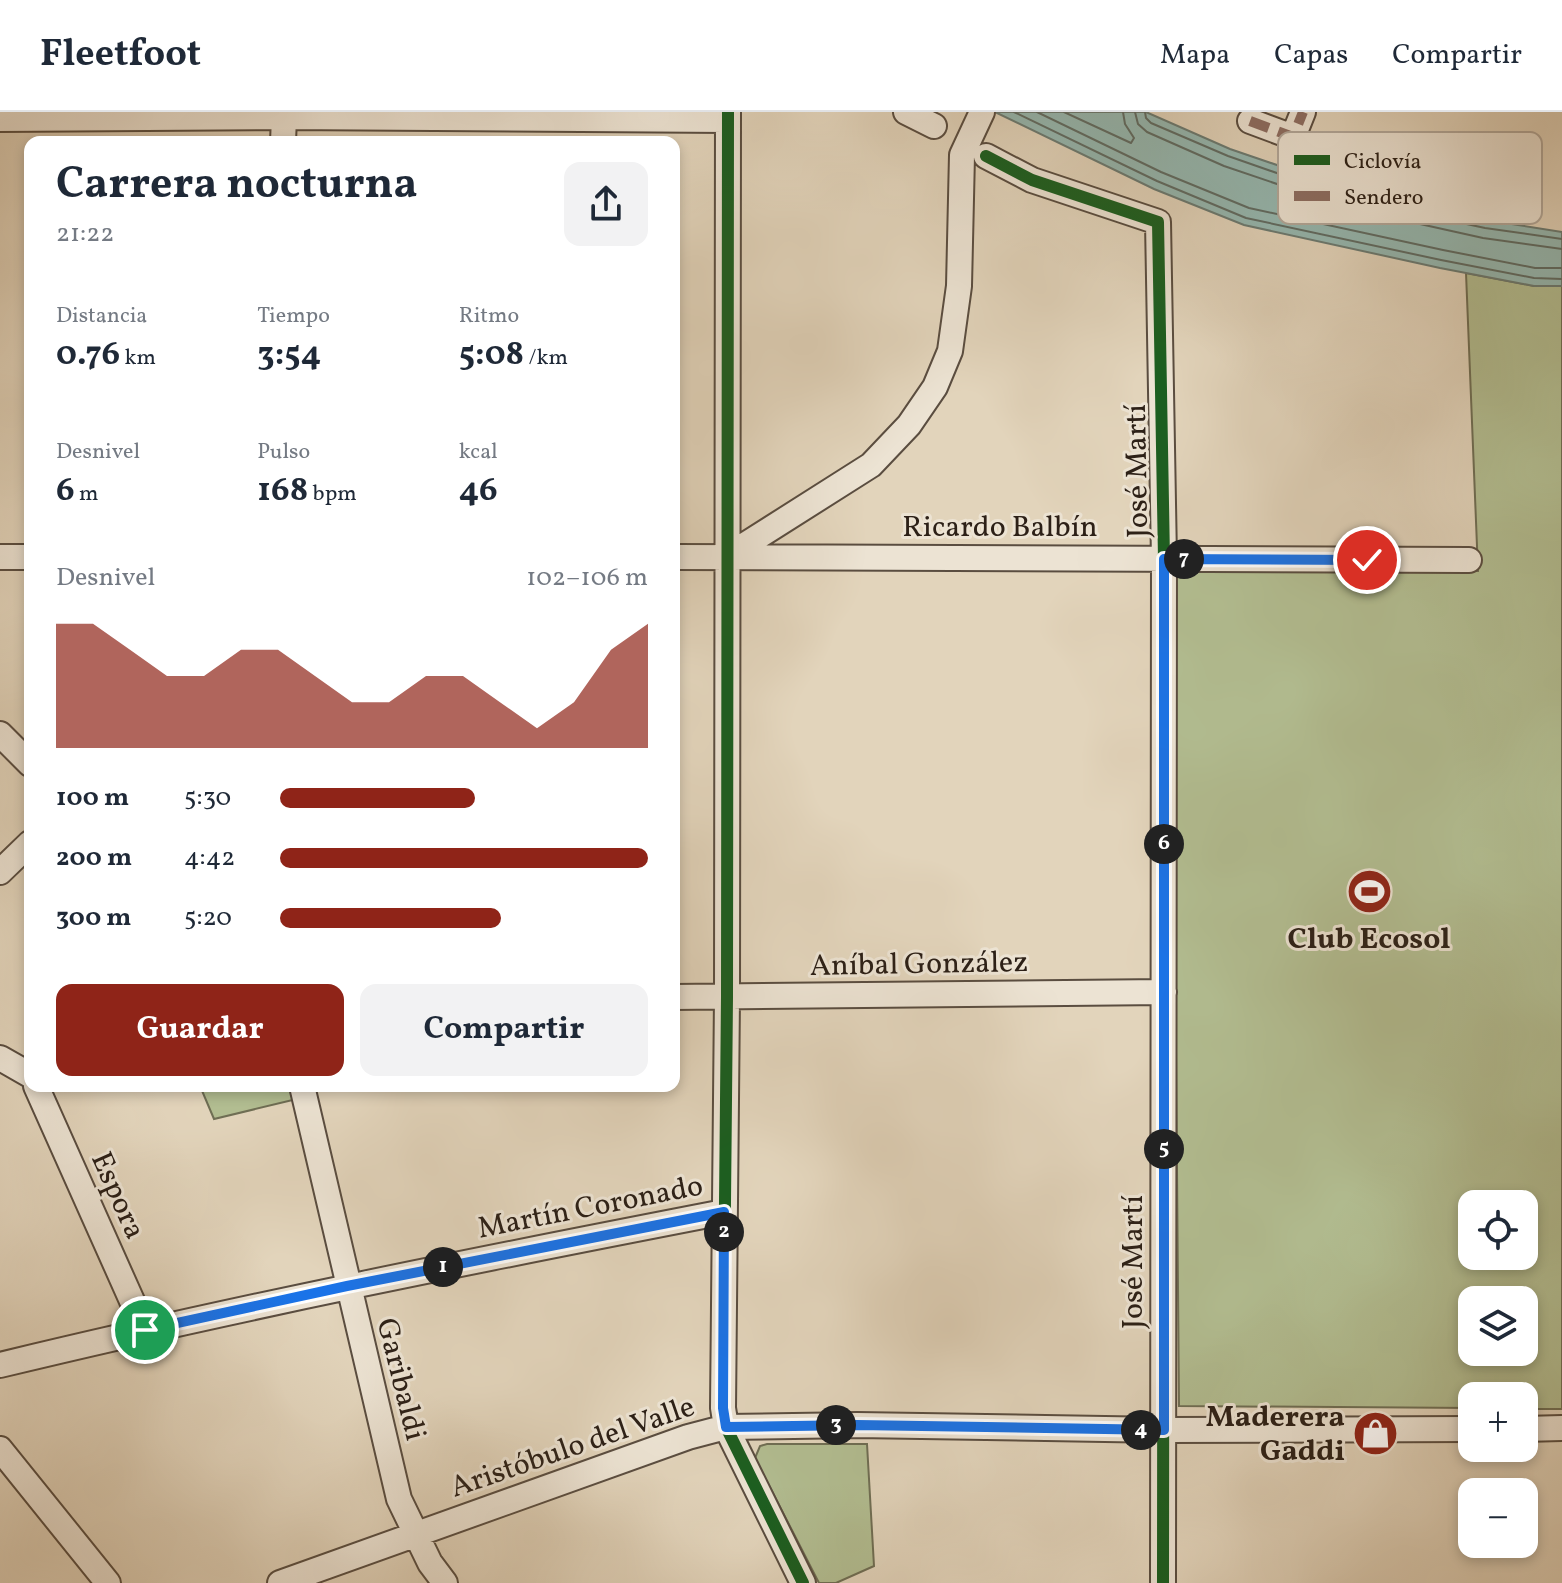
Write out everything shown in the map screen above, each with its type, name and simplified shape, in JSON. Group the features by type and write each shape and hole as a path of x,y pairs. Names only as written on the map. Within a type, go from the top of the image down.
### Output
{"street":[{"path":"906,112 934,126"},
{"path":"726,557 871,465 909,425 935,387 950,351 959,286 962,155 982,112"},
{"path":"1295,132 1303,112"},
{"path":"0,119 728,116 727,997 723,1408 726,1427 803,1583"},
{"path":"283,136 284,117"},
{"path":"1250,121 1280,132"},
{"name":"José Martí","path":"986,156 1032,180 1158,222 1164,559 1163,1583"},
{"path":"0,557 24,557"},
{"name":"Ricardo Balbín","path":"680,557 1469,560"},
{"path":"0,734 24,758"},
{"path":"0,872 24,849"},
{"name":"Aníbal González","path":"680,997 1164,992"},
{"path":"0,1058 24,1072"},
{"name":"Espora","path":"39,1092 145,1330"},
{"name":"Garibaldi","path":"303,1092 399,1499 415,1536 445,1583"},
{"name":"Martín Coronado","path":"0,1365 347,1286 724,1212"},
{"name":"Aristóbulo del Valle","path":"280,1583 688,1437 726,1427 1458,1429"},
{"path":"1538,1429 1562,1428"},
{"path":"0,1449 108,1583"}],"green space":[{"name":"Club Ecosol","path":"1466,273 1534,286 1562,286 1562,1409 1538,1409 1538,1382 1458,1382 1458,1408 1179,1406 1172,581 1184,570 1478,571"},
{"path":"203,1092 300,1092 301,1098 214,1119"},
{"path":"867,1444 874,1566 836,1583 819,1583 755,1458 760,1446"}],"water":[{"path":"995,112 1146,112 1230,149 1278,165 1278,224 1511,224 1562,232 1562,286 1534,286 1440,268 1244,225 1154,189"}],"marked path":[{"path":"1295,132 1303,112"},
{"path":"1250,121 1280,132"}],"cycle path":[{"path":"728,112 727,997 723,1408 726,1427 803,1583"},
{"path":"986,156 1032,180 1158,222 1164,559 1163,1583"}],"place":[{"name":"Club Ecosol","path":"1369,892"},
{"name":"Maderera Gaddi","path":"1376,1433"}],"route":[{"path":"145,1330 347,1286 724,1212 723,1408 726,1427 857,1425 1164,1430 1164,559 1367,560"}]}
